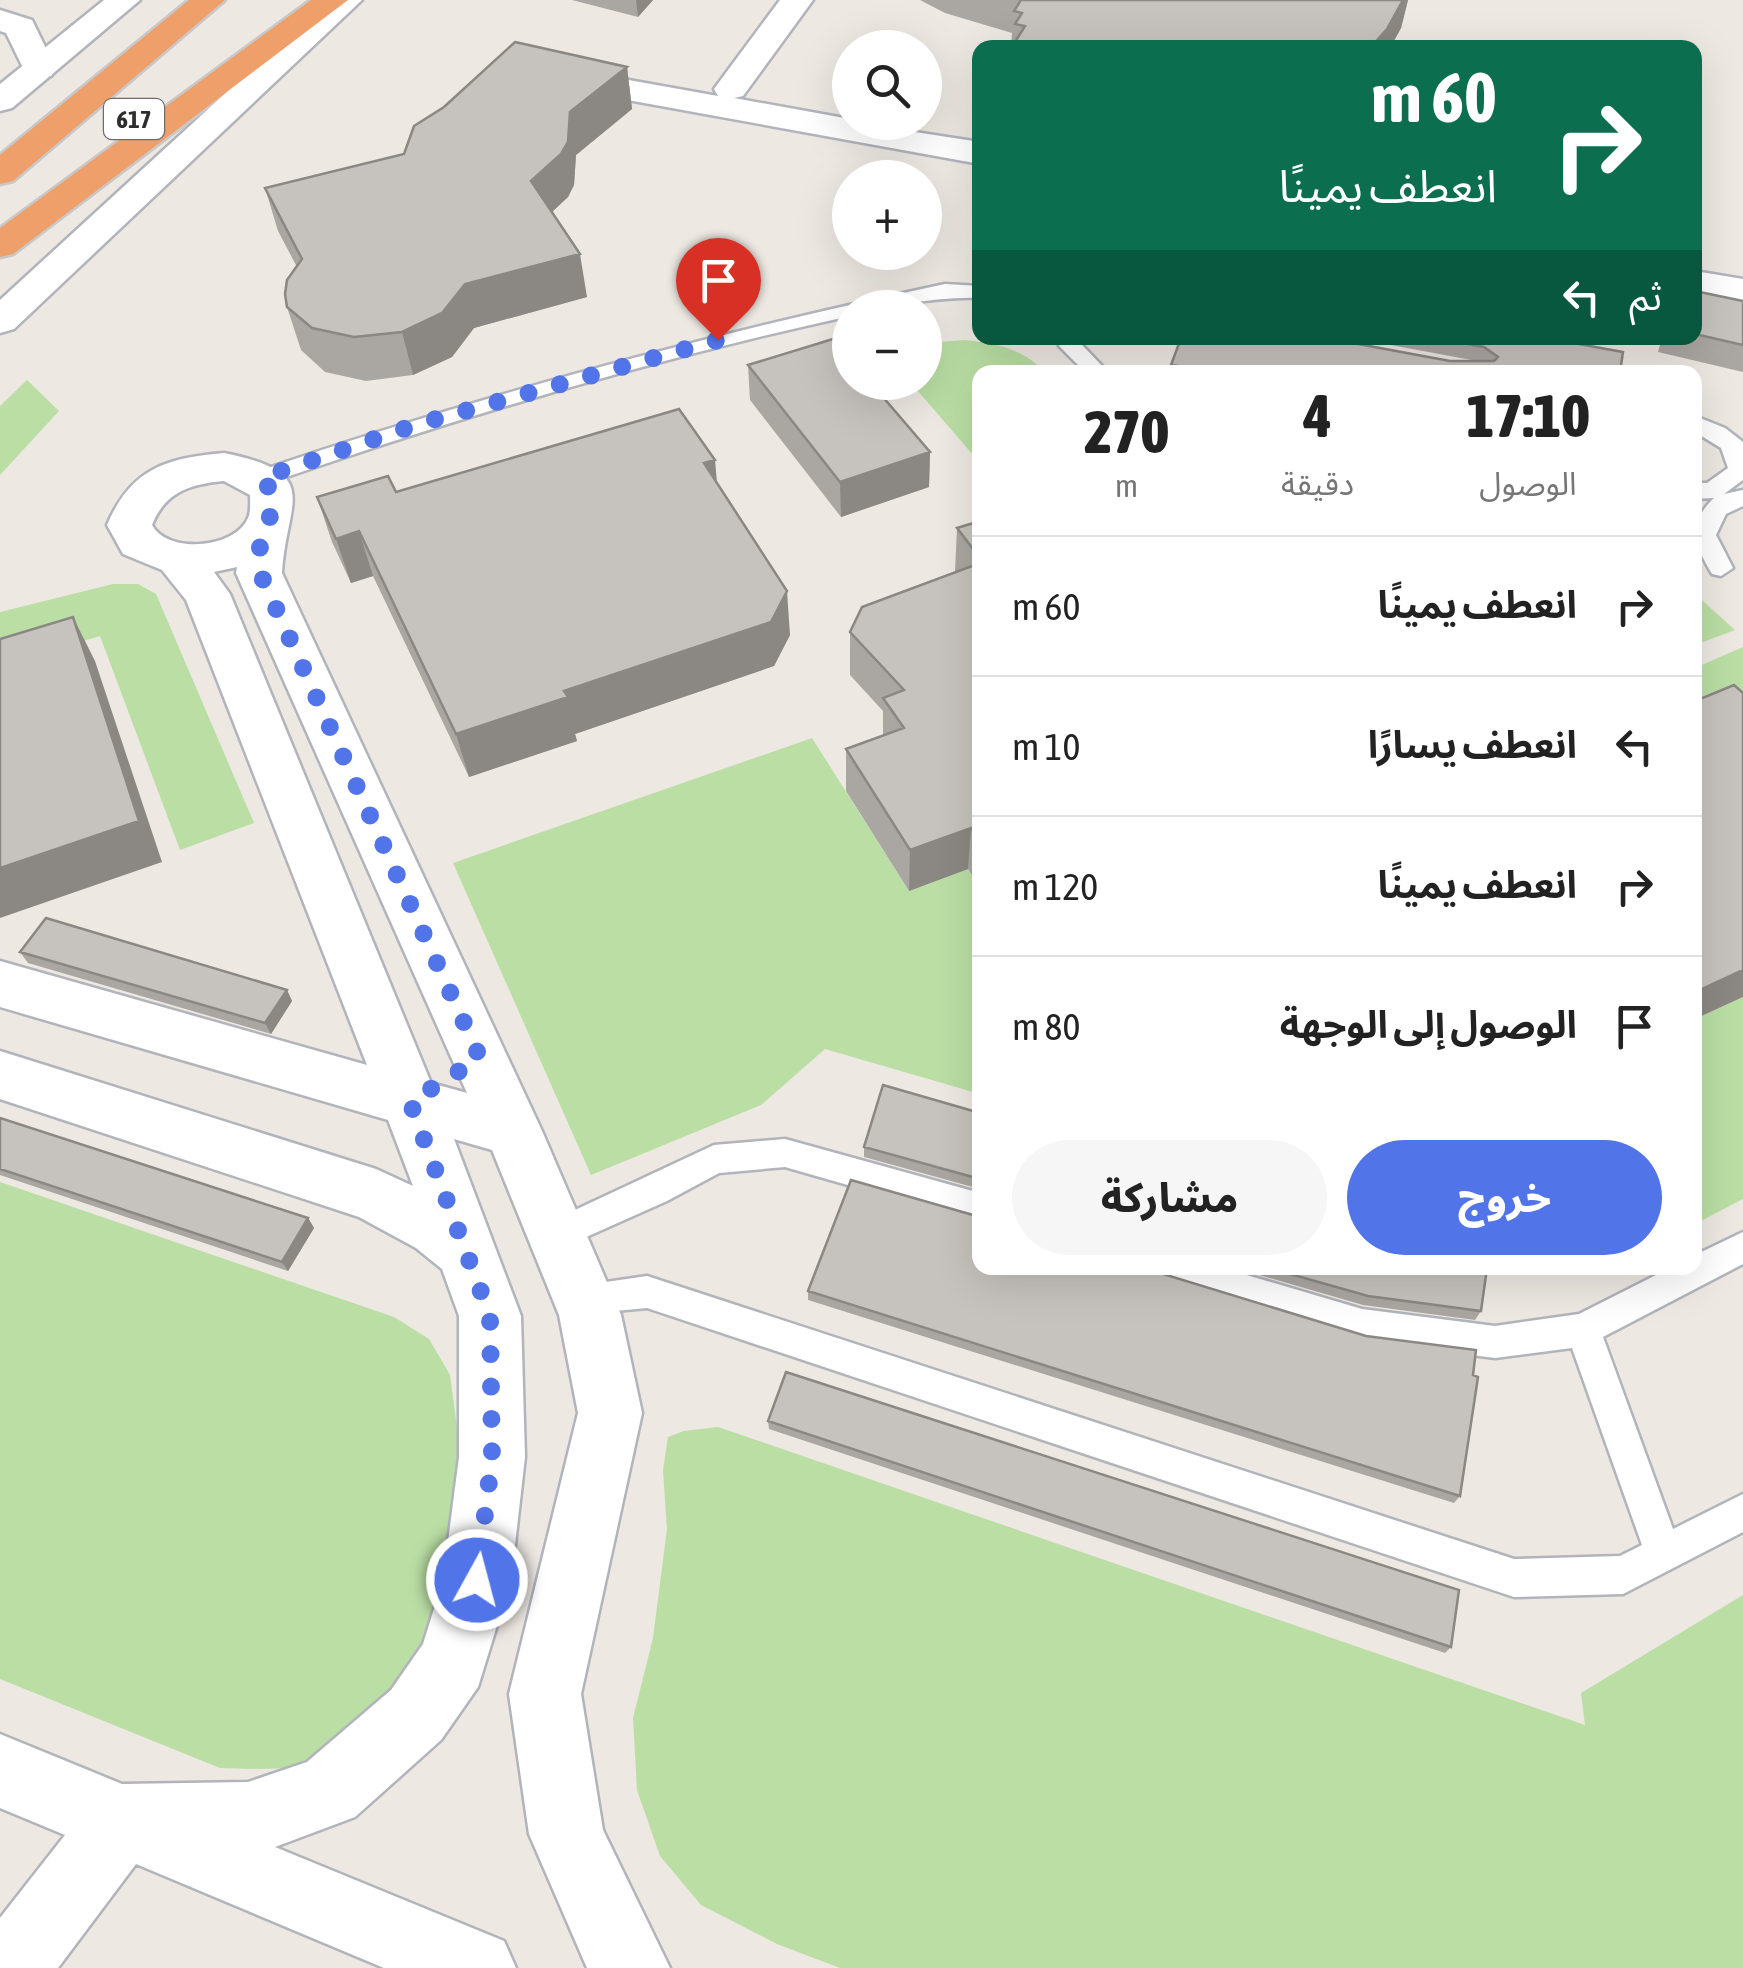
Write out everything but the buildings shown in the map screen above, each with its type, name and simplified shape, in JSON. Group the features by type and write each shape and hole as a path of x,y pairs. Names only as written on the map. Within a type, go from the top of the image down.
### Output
{"highway":[{"name":"617","path":"0,173 209,0"},
{"path":"0,246 332,0"},
{"name":"617","path":"0,238 238,26"}],"street":[{"path":"0,101 124,0"},
{"path":"0,320 346,0"},
{"path":"714,86 761,0"},
{"path":"714,86 797,0"},
{"path":"0,20 20,28 39,69"},
{"path":"832,108 714,86 530,63 972,152"},
{"path":"942,127 972,132"},
{"path":"1702,263 1743,270"},
{"path":"1702,284 1743,292"},
{"path":"261,506 221,556 178,560 150,554 136,543 130,529 132,513 142,497 179,474 202,468 244,470 261,506 260,573 513,1131 583,1298 610,1414 545,1694 566,1834 624,1964"},
{"path":"122,1821 248,1819 329,1790 416,1715 453,1662 477,1580 492,1457 490,1316 410,1102 207,594 178,560"},
{"path":"0,984 513,1131"},
{"path":"410,1102 480,1058"},
{"path":"0,1075 376,1196 437,1230 467,1252"},
{"path":"0,1771 477,1968"},
{"path":"10,1968 122,1821"}],"lane":[{"path":"942,291 972,292"},
{"path":"261,506 418,424 755,329 832,314"},
{"path":"1071,345 1090,365"},
{"path":"1702,427 1738,450 1741,470 1712,491 1702,491"},
{"path":"1721,568 1704,535 1711,513 1729,498 1743,498"},
{"path":"1702,551 1743,588"},
{"path":"557,1235 655,1191 714,1159 785,1153 972,1206"},
{"path":"1702,1268 1743,1247"},
{"path":"1196,1275 1362,1326 1495,1342 1583,1330 1689,1275"},
{"path":"583,1298 647,1292 1514,1578 1623,1575 1743,1512"},
{"path":"1583,1330 1664,1554"}],"green space":[{"path":"965,340 972,341 972,345 1008,348 1036,365 972,365 972,454 926,400 942,400 942,342"},
{"path":"27,380 59,411 0,475 0,406"},
{"path":"113,584 138,584 156,594 254,823 180,850 100,636 0,666 0,612"},
{"path":"1702,600 1735,630 1702,642"},
{"path":"1743,647 1743,750 1702,713 1702,665"},
{"path":"812,738 909,891 968,869 972,875 972,1092 825,1049 761,1105 591,1175 453,863"},
{"path":"1743,997 1743,1199 1702,1220 1702,1016"},
{"path":"0,1182 394,1317 429,1339 450,1375 459,1442 452,1540 434,1616 406,1680 329,1748 296,1768 220,1768 0,1679"},
{"path":"718,1427 1585,1725 1581,1693 1743,1595 1743,1968 840,1968 777,1944 701,1905 660,1856 637,1790 633,1718 653,1638 667,1529 663,1470 668,1437"}],"route":[{"path":"477,1580 492,1457 490,1316 410,1102 480,1058 260,573 262,533 276,503 272,489 261,478 418,424 718,340"}]}
